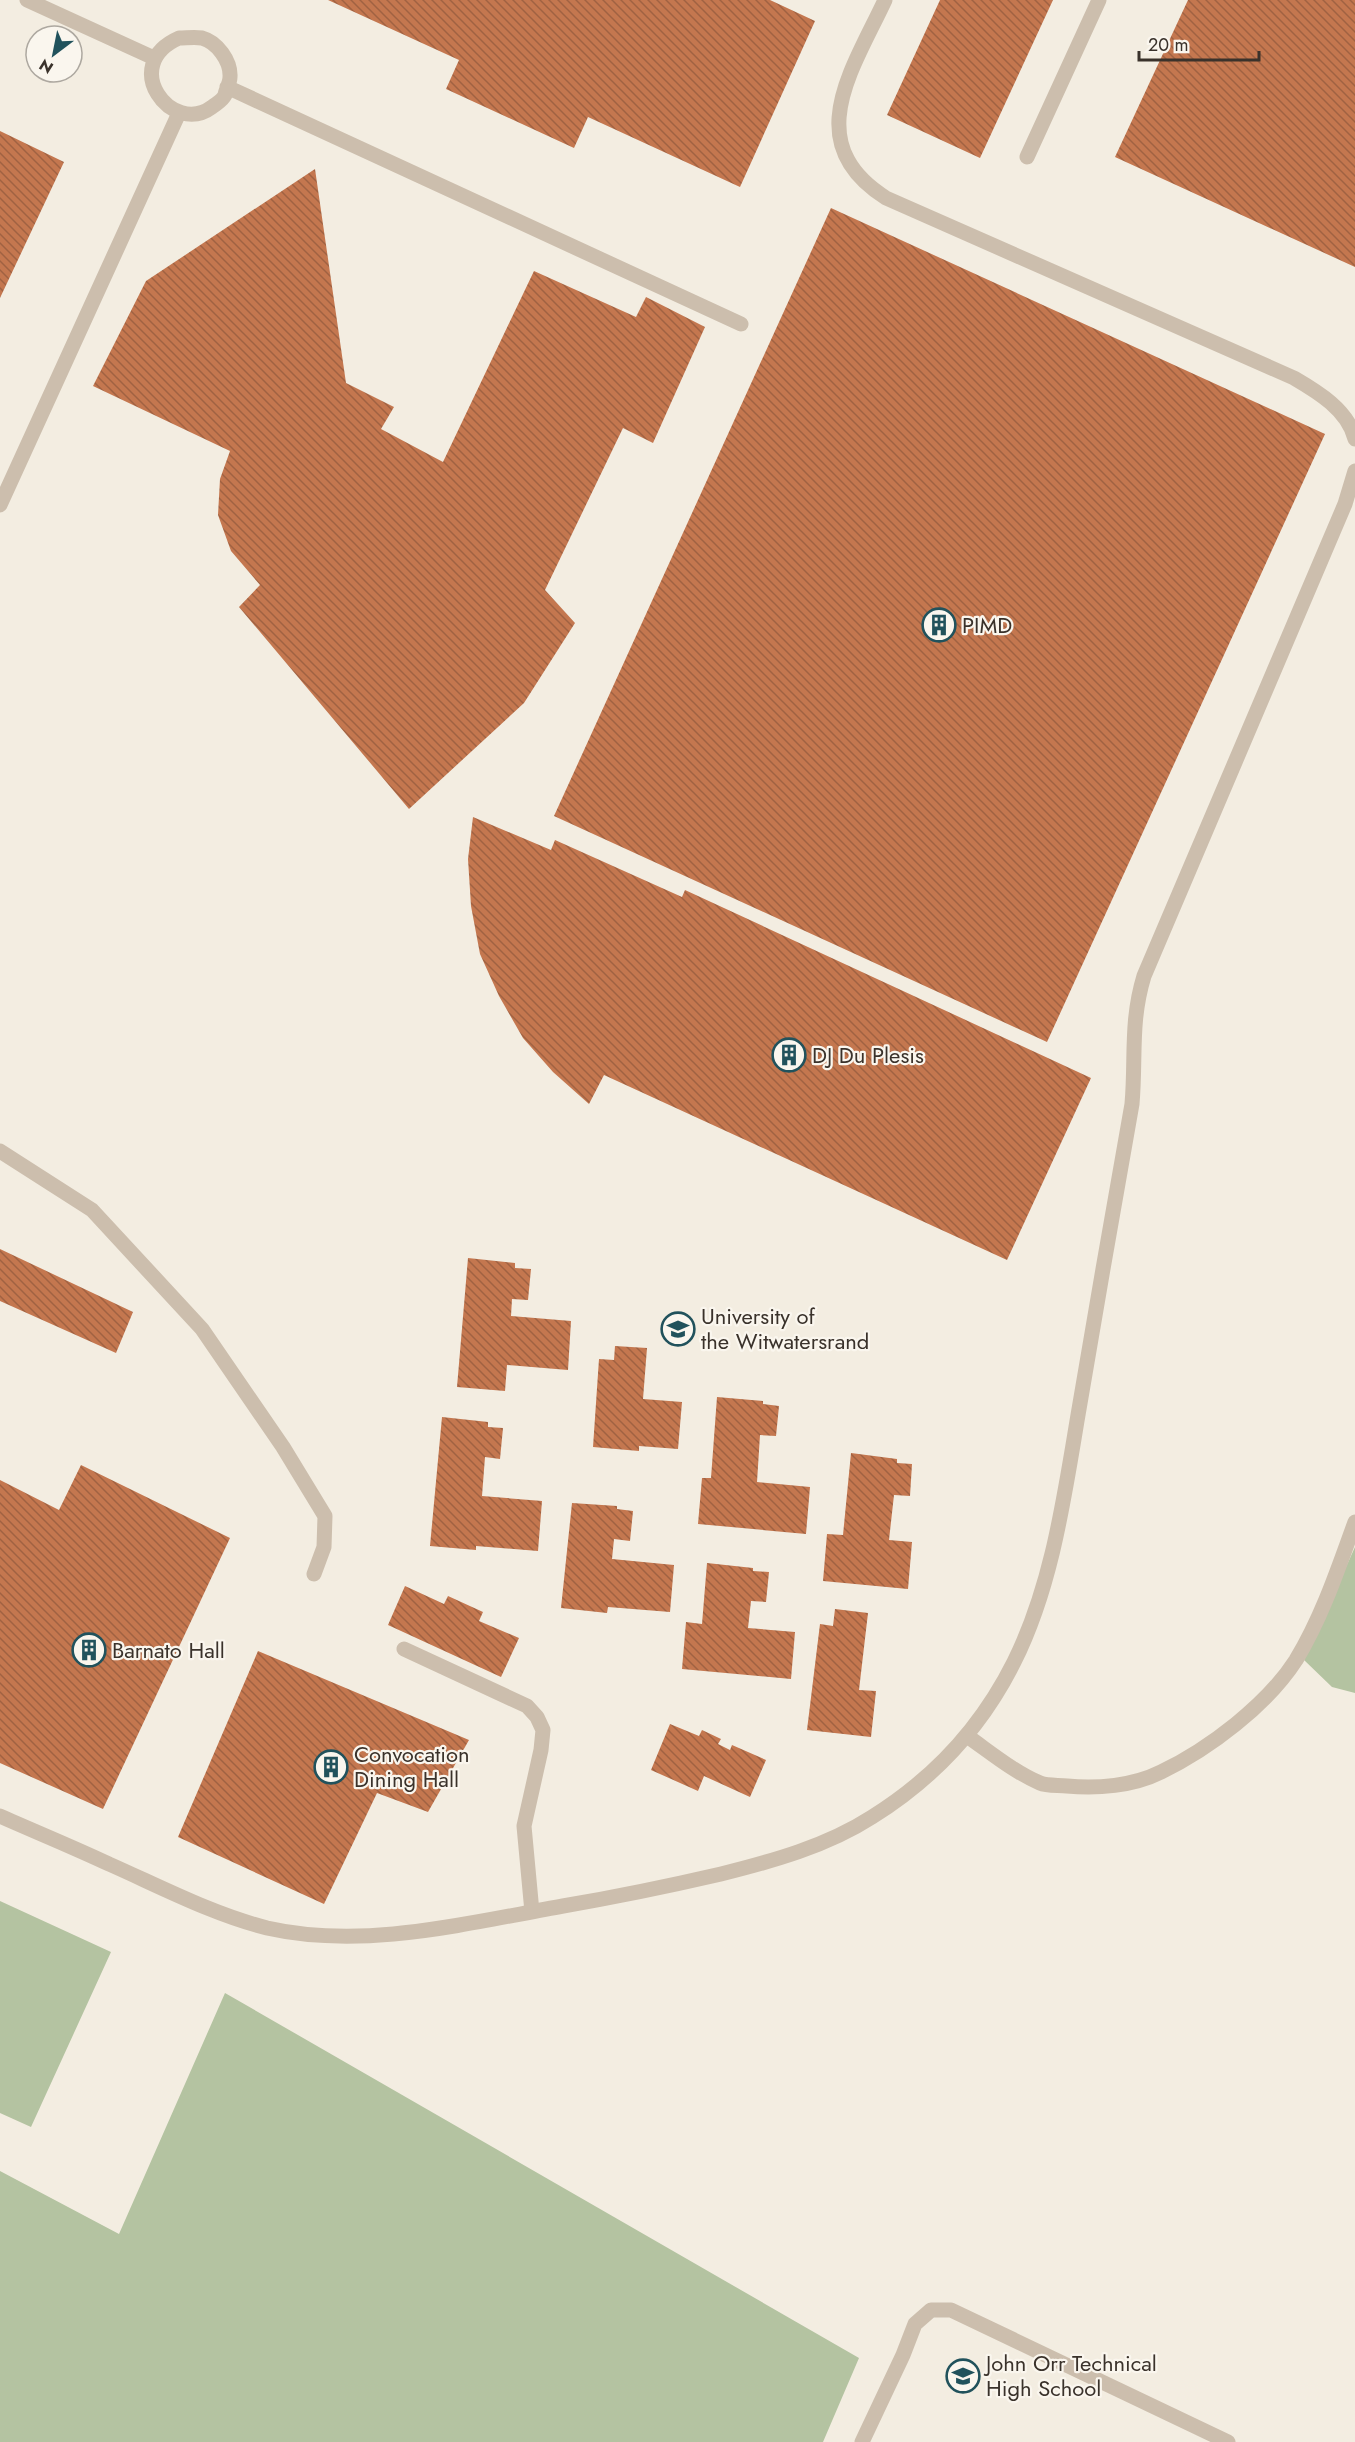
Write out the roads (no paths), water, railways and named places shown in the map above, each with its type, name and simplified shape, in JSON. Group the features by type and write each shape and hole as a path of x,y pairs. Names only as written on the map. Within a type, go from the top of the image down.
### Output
{"lane":[{"path":"27,0 154,58"},
{"path":"885,0 842,92 839,110 838,128 842,148 855,170 870,188 886,198 1294,378 1320,393 1342,415 1353,429 1355,440"},
{"path":"1027,158 1099,0"},
{"path":"179,38 203,38 223,52 231,76 227,87 223,99 204,114 179,113 159,99 151,75 154,58 165,44 179,38"},
{"path":"227,87 741,324"},
{"path":"0,505 179,113"},
{"path":"0,1816 194,1903 267,1928 321,1935 382,1935 457,1926 648,1891 756,1865 846,1833 873,1817 932,1773 967,1736 1013,1664 1043,1586 1062,1508 1132,1104 1135,1066 1134,1023 1137,999 1144,976 1345,504 1355,471"},
{"path":"0,1151 92,1210 202,1329 283,1448 325,1516 324,1547 314,1574"},
{"path":"967,1736 1007,1764 1041,1783 1087,1788 1118,1784 1159,1773 1225,1733 1267,1696 1295,1661 1319,1618 1355,1522"},
{"path":"404,1649 527,1706 537,1717 543,1730 542,1750 524,1826 532,1912"},
{"path":"862,2442 915,2324 931,2310 951,2310 1228,2442"}],"place":[{"name":"PIMD","path":"939,625"},
{"name":"DJ Du Plesis","path":"789,1055"},
{"name":"University of the Witwatersrand","path":"678,1329"},
{"name":"Barnato Hall","path":"89,1650"},
{"name":"Convocation Dining Hall","path":"331,1767"},
{"name":"John Orr Technical High School","path":"963,2376"}]}
